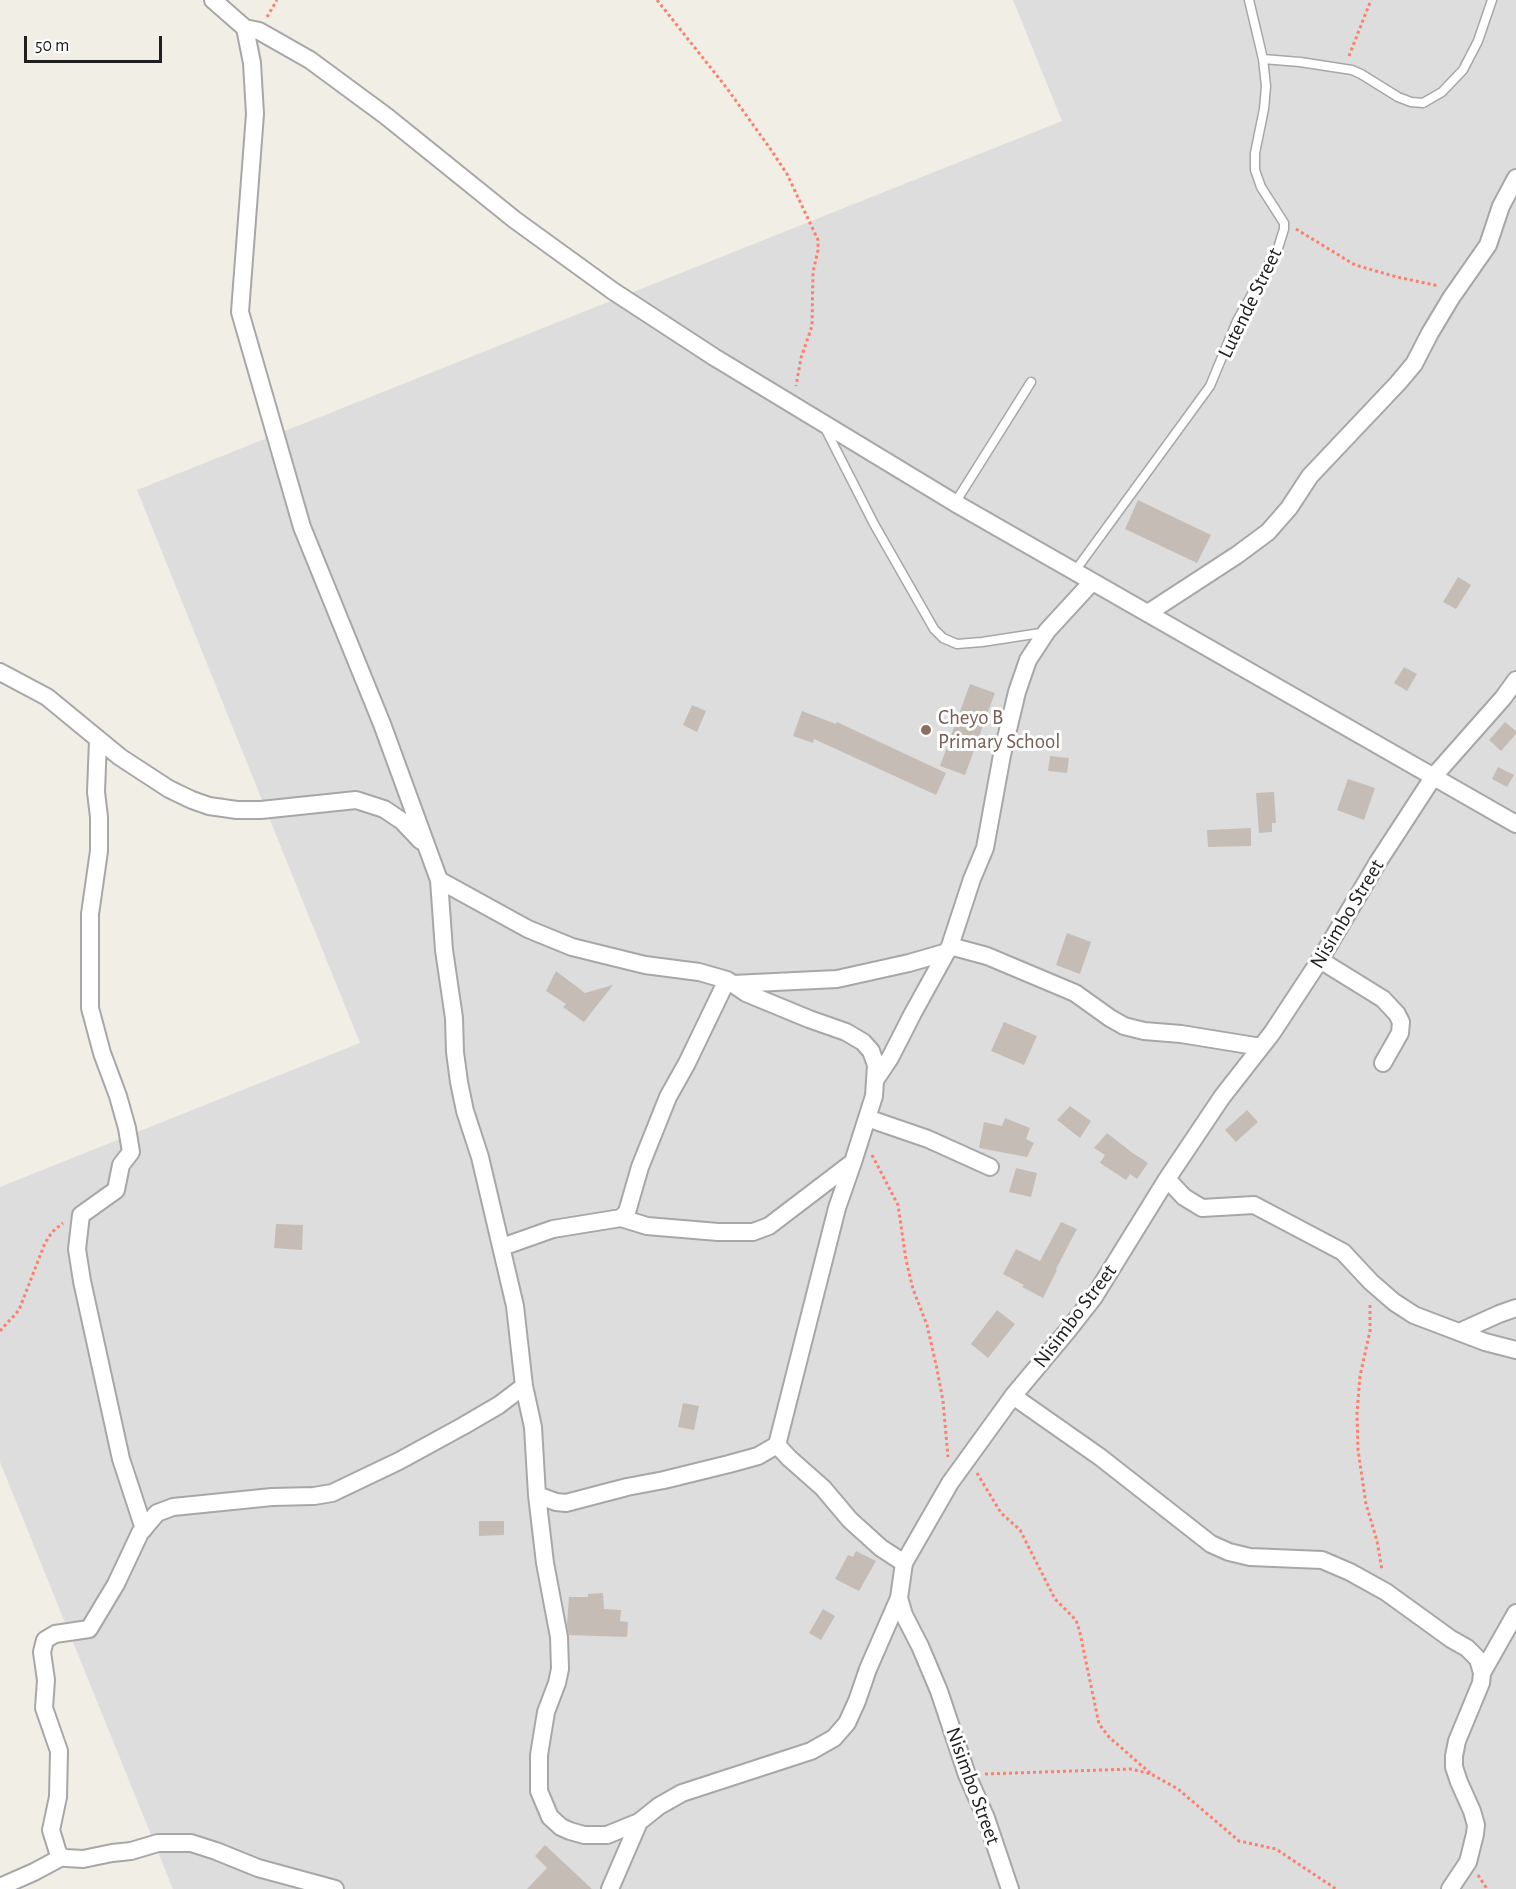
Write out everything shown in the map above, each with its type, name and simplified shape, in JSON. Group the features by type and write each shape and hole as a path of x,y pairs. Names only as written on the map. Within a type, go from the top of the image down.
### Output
{"street":[{"path":"213,0 245,28 259,31 310,60 386,116 515,220 614,291 714,357 1092,582 1516,824"},
{"path":"245,28 252,63 255,114 240,312 302,527 382,724 439,880 443,940 454,1017 459,1082 465,1111 480,1156 515,1306 525,1386 533,1427 537,1495 545,1563 559,1637 560,1658 557,1683 546,1712 539,1755 539,1791 550,1817 561,1827 570,1831 584,1835 607,1835 639,1822 659,1806 682,1793 811,1751 834,1738 847,1723 858,1701 868,1669 899,1598"},
{"path":"1148,614 1268,532 1289,508 1310,476 1398,383 1414,364 1456,290 1488,245 1501,206 1516,178"},
{"path":"876,1078 890,1058 912,1013 949,949 972,879 985,848 1002,755 1017,692 1028,660 1047,632 1092,582"},
{"path":"0,672 47,697 120,757 169,789 209,806 237,810 261,810 356,800 384,809 402,821 426,847"},
{"name":"Nisimbo Street","path":"1010,1889 986,1818 967,1775 939,1691 920,1646 904,1616 899,1598 904,1563 950,1483 1013,1396 1094,1297 1167,1179 1222,1097 1272,1033 1434,776 1503,698 1516,680"},
{"path":"98,740 96,792 99,851 90,914 90,1008 102,1053 120,1103 131,1152 121,1165 116,1190 81,1215 77,1249 121,1459 144,1529"},
{"path":"439,880 528,929 572,947 645,965 699,972 730,982 746,993 846,1032 863,1042 871,1051 876,1065 874,1096 837,1208 777,1445 758,1456 729,1464 664,1480 627,1486 566,1503 537,1495"},
{"path":"730,982 837,979 909,963 949,949 987,956 1075,993 1124,1026 1144,1031 1181,1034 1261,1047"},
{"path":"1320,960 1383,999 1397,1014 1401,1022 1400,1033 1383,1063"},
{"path":"621,1218 629,1208 640,1167 668,1097 730,982"},
{"path":"867,1118 927,1139 990,1167"},
{"path":"502,1247 553,1228 621,1218 647,1226 718,1232 753,1232 768,1226 788,1213 853,1162"},
{"path":"1167,1179 1184,1197 1202,1208 1254,1205 1343,1252 1371,1282 1394,1302 1414,1315 1485,1342 1516,1350"},
{"path":"1459,1332 1516,1308"},
{"path":"62,1857 56,1849 51,1830 58,1797 59,1750 44,1708 46,1680 42,1652 49,1636 89,1629 116,1584 140,1533 157,1513 173,1507 332,1493 399,1461 499,1405 525,1386"},
{"path":"1013,1396 1100,1457 1211,1544 1229,1552 1250,1557 1322,1560 1350,1572 1386,1592 1467,1648 1478,1659 1482,1672 1481,1683 1456,1740 1454,1756 1454,1767 1476,1825 1475,1834 1467,1862 1450,1889"},
{"path":"777,1445 823,1488 850,1520 881,1548 904,1563"},
{"path":"1482,1672 1514,1620"},
{"path":"610,1889 639,1822"},
{"path":"0,1887 62,1857 83,1858 131,1851 158,1843 191,1843 258,1868 335,1889"}],"lane":[{"name":"Lutende Street","path":"1075,570 1210,386 1237,321 1278,248 1284,223 1261,187 1255,170 1255,153 1266,86 1263,59 1249,0"},
{"path":"1263,59 1343,69 1361,74 1398,97 1411,102 1424,103 1442,92 1463,70 1478,40 1492,0"},
{"path":"955,502 1030,382"},
{"path":"822,422 880,535 934,629 943,638 957,644 1047,632"}],"path":[{"path":"657,0 726,87 787,174 818,240 813,272 812,326 801,358 793,403"},
{"path":"1343,69 1371,0"},
{"path":"1284,223 1355,265 1396,278 1456,290"},
{"path":"861,1138 874,1157 898,1205 906,1260 913,1289 927,1326 943,1401 950,1483"},
{"path":"0,1331 19,1310 45,1243 52,1232 61,1224 81,1215"},
{"path":"1371,1282 1370,1331 1360,1376 1357,1413 1358,1450 1366,1504 1377,1541 1386,1592"},
{"path":"969,1458 1001,1513 1020,1530 1055,1599 1076,1620 1099,1724 1108,1737 1151,1774 1178,1789 1239,1841 1276,1849 1336,1889"},
{"path":"967,1775 1131,1769 1151,1774"}],"shaded area":[{"path":"1013,0 1516,0 1516,1889 173,1889 0,1462 0,1187 360,1043 137,490 1062,121"}],"building":[{"path":"1138,500 1211,535 1197,563 1125,529"},
{"path":"1458,577 1471,585 1456,609 1443,602"},
{"path":"1404,667 1417,674 1407,691 1394,683"},
{"path":"970,684 995,693 965,775 940,766"},
{"path":"692,705 706,711 697,732 683,725"},
{"path":"802,711 836,724 837,722 946,773 936,795 814,739 813,743 793,736"},
{"path":"1505,722 1516,731 1516,734 1501,751 1489,740"},
{"path":"1050,756 1069,758 1067,773 1048,771"},
{"path":"1498,767 1514,775 1507,787 1492,779"},
{"path":"1348,779 1375,788 1364,820 1337,810"},
{"path":"1274,792 1276,823 1272,823 1272,832 1259,833 1256,793"},
{"path":"1251,828 1251,846 1208,847 1207,830"},
{"path":"1067,933 1091,942 1080,974 1056,965"},
{"path":"556,971 585,993 613,985 584,1022 563,1007 566,1004 546,991"},
{"path":"1004,1022 1037,1036 1024,1065 991,1051"},
{"path":"1070,1106 1091,1121 1080,1138 1057,1120"},
{"path":"1247,1110 1258,1122 1236,1142 1225,1130"},
{"path":"1005,1118 1030,1128 1026,1139 1034,1143 1027,1157 979,1148 984,1122 1002,1126"},
{"path":"1107,1133 1148,1163 1137,1179 1130,1174 1126,1180 1100,1163 1105,1155 1094,1148"},
{"path":"1016,1168 1037,1173 1031,1197 1009,1192"},
{"path":"1061,1222 1077,1229 1043,1298 1003,1274 1016,1249 1040,1261"},
{"path":"276,1224 303,1225 302,1250 274,1248"},
{"path":"997,1310 1015,1324 988,1358 971,1344"},
{"path":"683,1403 699,1406 694,1430 678,1427"},
{"path":"479,1521 504,1521 504,1535 479,1536"},
{"path":"856,1551 876,1561 859,1591 835,1579 848,1555 853,1557"},
{"path":"603,1593 604,1609 621,1610 620,1621 628,1622 627,1637 569,1635 567,1625 569,1597 588,1597 588,1594"},
{"path":"823,1609 835,1616 821,1640 809,1633"},
{"path":"545,1845 592,1889 527,1889 547,1868 535,1856"}],"place":[{"name":"Cheyo B Primary School","path":"926,730"}]}
